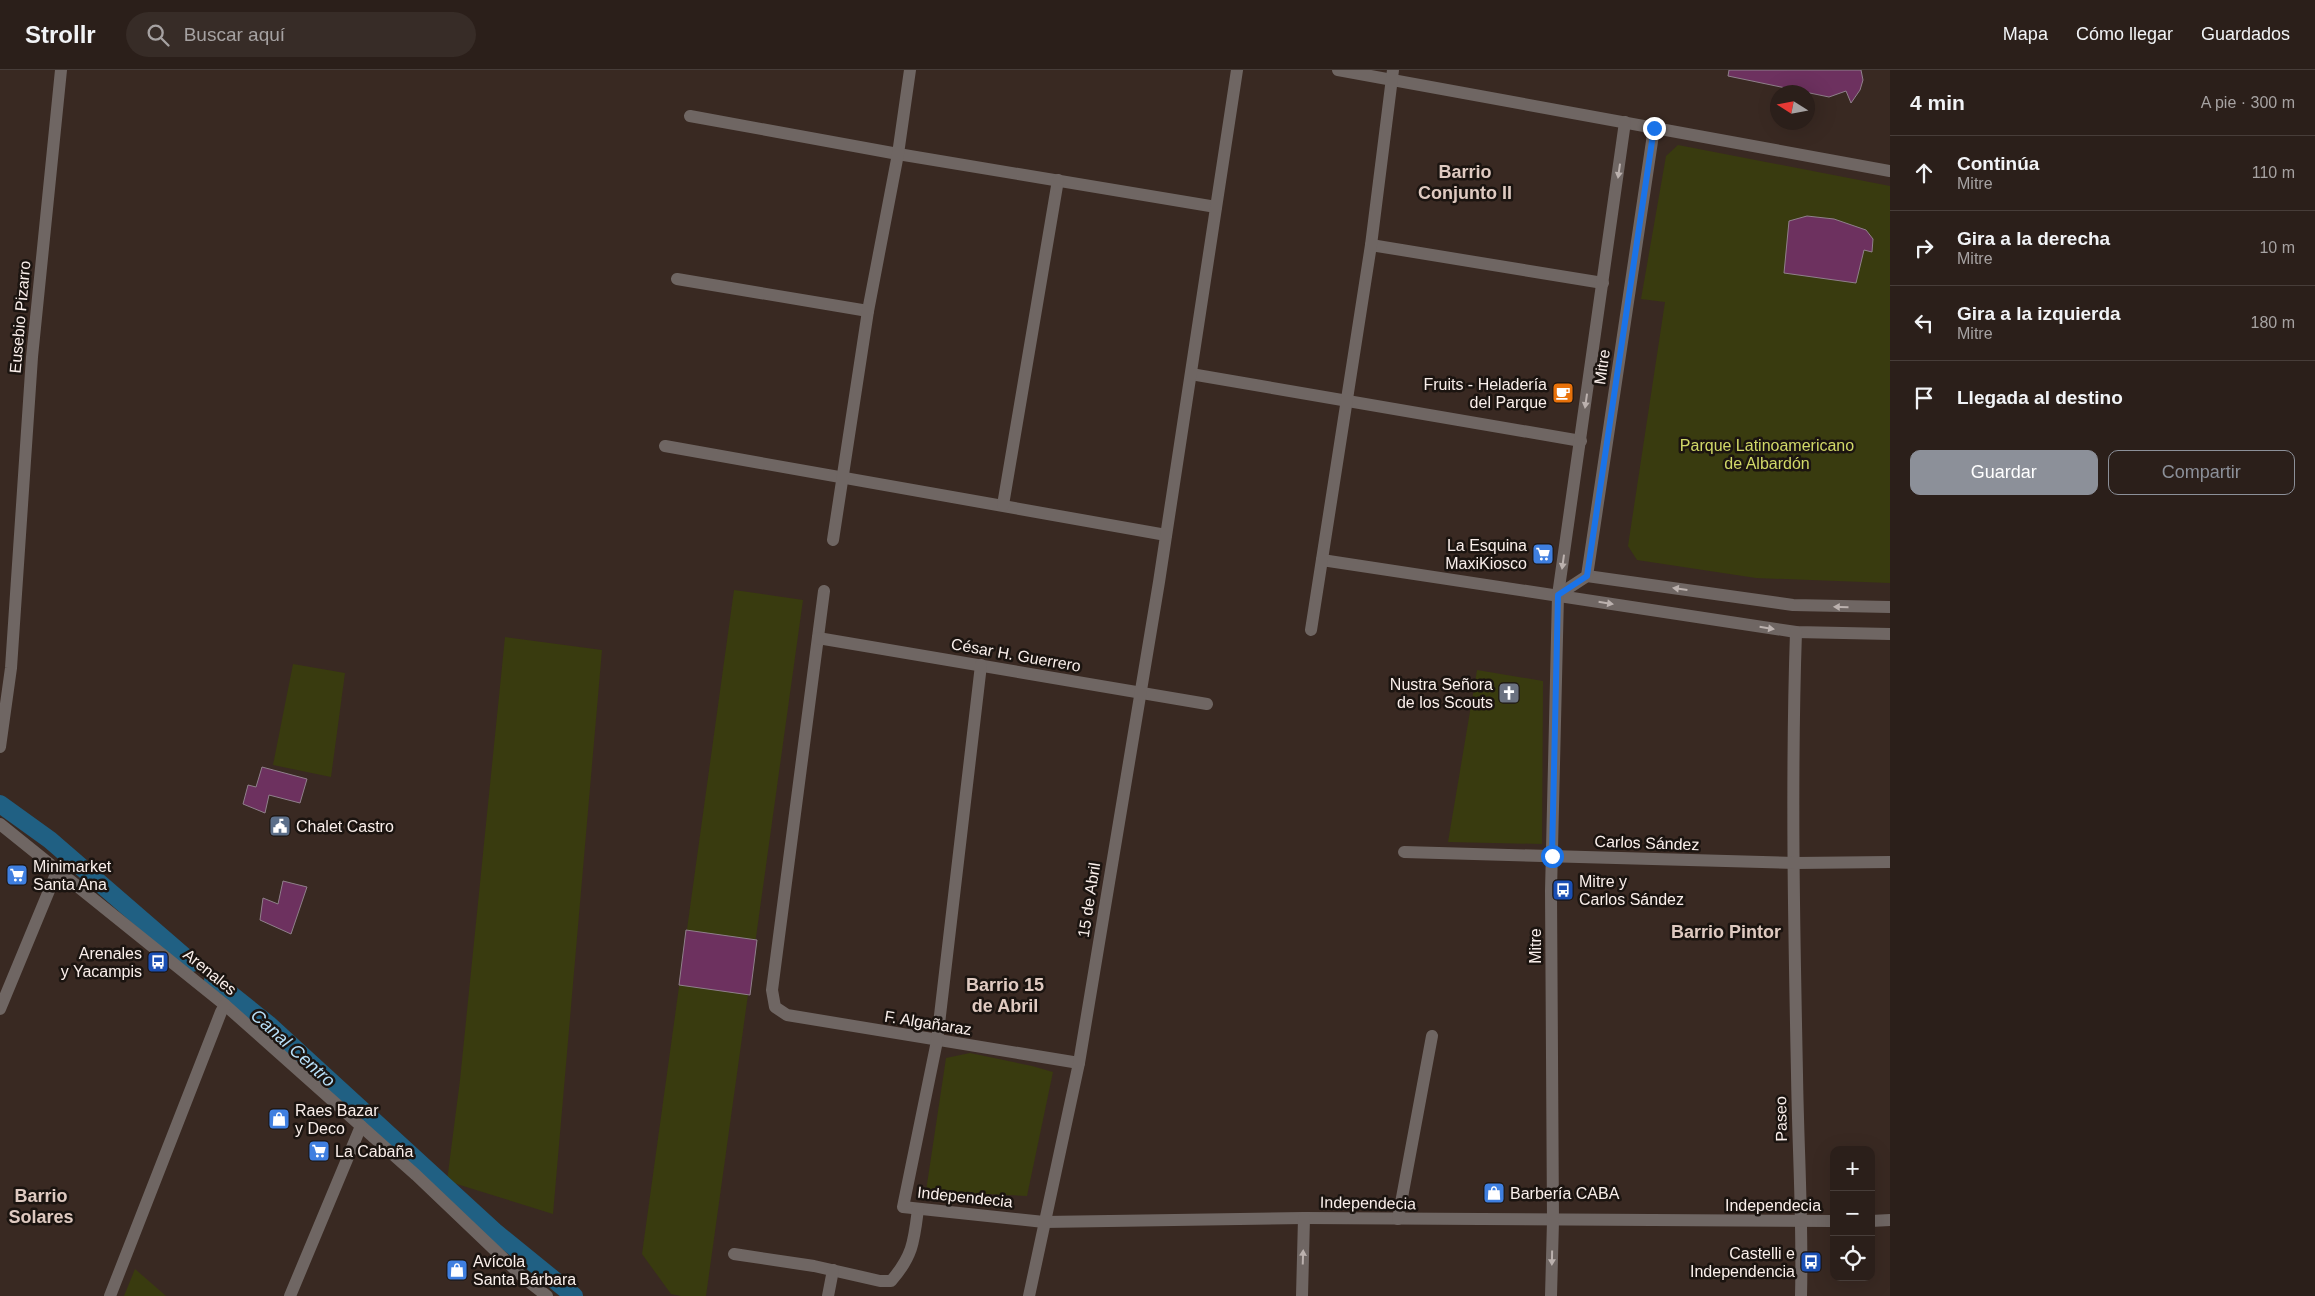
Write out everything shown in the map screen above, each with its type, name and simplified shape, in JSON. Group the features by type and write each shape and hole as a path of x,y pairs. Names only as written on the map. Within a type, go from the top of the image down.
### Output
{"street":[{"name":"Eusebio Pizarro","path":"0,747 11,668 32,357 61,70"},
{"path":"833,540 868,310 898,154 910,70"},
{"name":"15 de Abril","path":"1029,1296 1079,1063 1139,693 1159,582 1237,70"},
{"path":"1338,70 1393,74 1654,128 1890,171"},
{"path":"1311,630 1371,245 1393,74"},
{"path":"690,116 898,154 1216,207"},
{"name":"Mitre","path":"1551,1296 1553,1221 1552,856 1558,595 1626,122"},
{"name":"Mitre","path":"1587,576 1654,128"},
{"path":"1003,505 1058,180"},
{"path":"1371,245 1603,283"},
{"path":"677,279 868,310"},
{"path":"1191,374 1581,441"},
{"path":"665,446 1166,535"},
{"path":"1322,560 1796,632 1890,634"},
{"path":"1558,595 1587,576 1793,605 1890,607"},
{"path":"818,638 824,591"},
{"name":"Paseo","path":"1796,632 1793,728 1794,863 1802,1252 1801,1296"},
{"name":"César H. Guerrero","path":"818,638 1207,704"},
{"name":"F. Algañaraz","path":"818,638 772,990 774,1007 788,1015 1079,1063"},
{"path":"937,1041 981,665"},
{"name":"Arenales","path":"0,824 225,1005 416,1175 524,1278 547,1296"},
{"name":"Carlos Sández","path":"1404,852 1794,863 1890,862"},
{"path":"0,1009 58,869"},
{"path":"110,1296 225,1005"},
{"path":"1398,1219 1432,1036"},
{"name":"Independecia","path":"937,1041 903,1207 1044,1222 1304,1218 1553,1221 1830,1221"},
{"path":"290,1296 361,1126"},
{"path":"734,1254 833,1270 880,1282 891,1281 904,1266 913,1245 918,1209"},
{"path":"1302,1296 1304,1218"},
{"path":"1875,1221 1890,1220"},
{"path":"828,1296 833,1270"}],"green space":[{"name":"Parque Latinoamericano de Albardón","path":"1678,145 1890,186 1890,583 1756,578 1637,560 1628,546 1665,302 1641,299 1666,156"},
{"path":"734,590 803,600 706,1296 681,1296 671,1294 642,1254"},
{"path":"505,637 602,650 553,1214 447,1181 460,1080"},
{"path":"293,664 345,673 331,777 273,765"},
{"path":"1477,670 1543,681 1542,844 1448,842"},
{"path":"970,1053 1053,1072 1027,1196 926,1191 946,1058"},
{"path":"135,1269 166,1296 124,1296"}],"building":[{"path":"1729,70 1861,70 1863,80 1860,90 1851,103 1846,91 1829,97 1815,94 1815,85 1771,85 1728,76"},
{"path":"1807,216 1834,219 1866,230 1873,239 1872,252 1864,250 1856,283 1784,273 1789,221"},
{"path":"262,767 307,779 300,803 269,795 265,813 243,804 248,785 256,787"},
{"path":"283,881 307,887 291,934 260,920 263,898 278,904"},
{"path":"686,930 757,940 750,995 679,985"}],"waterway":[{"name":"Canal Centro","path":"0,804 50,840 192,963"},
{"name":"Canal Centro","path":"213,980 268,1024 494,1231 574,1296"}],"place":[{"name":"Fruits - Heladería del Parque","path":"1563,393"},
{"name":"La Esquina MaxiKiosco","path":"1543,554"},
{"name":"Nustra Señora de los Scouts","path":"1509,693"},
{"name":"Chalet Castro","path":"280,826"},
{"name":"Minimarket Santa Ana","path":"17,875"},
{"name":"Mitre y Carlos Sández","path":"1563,890"},
{"name":"Arenales y Yacampis","path":"158,962"},
{"name":"Raes Bazar y Deco","path":"279,1119"},
{"name":"La Cabaña","path":"319,1151"},
{"name":"Barbería CABA","path":"1494,1193"},
{"name":"Castelli e Independencia","path":"1811,1262"},
{"name":"Avícola Santa Bárbara","path":"457,1270"}],"district":[{"name":"Barrio Conjunto II","path":"1465,182"},
{"name":"Barrio Pintor","path":"1726,932"},
{"name":"Barrio 15 de Abril","path":"1005,995"},
{"name":"Barrio Solares","path":"41,1206"}],"route":[{"path":"1552,856 1558,595 1587,576 1654,128"}]}
